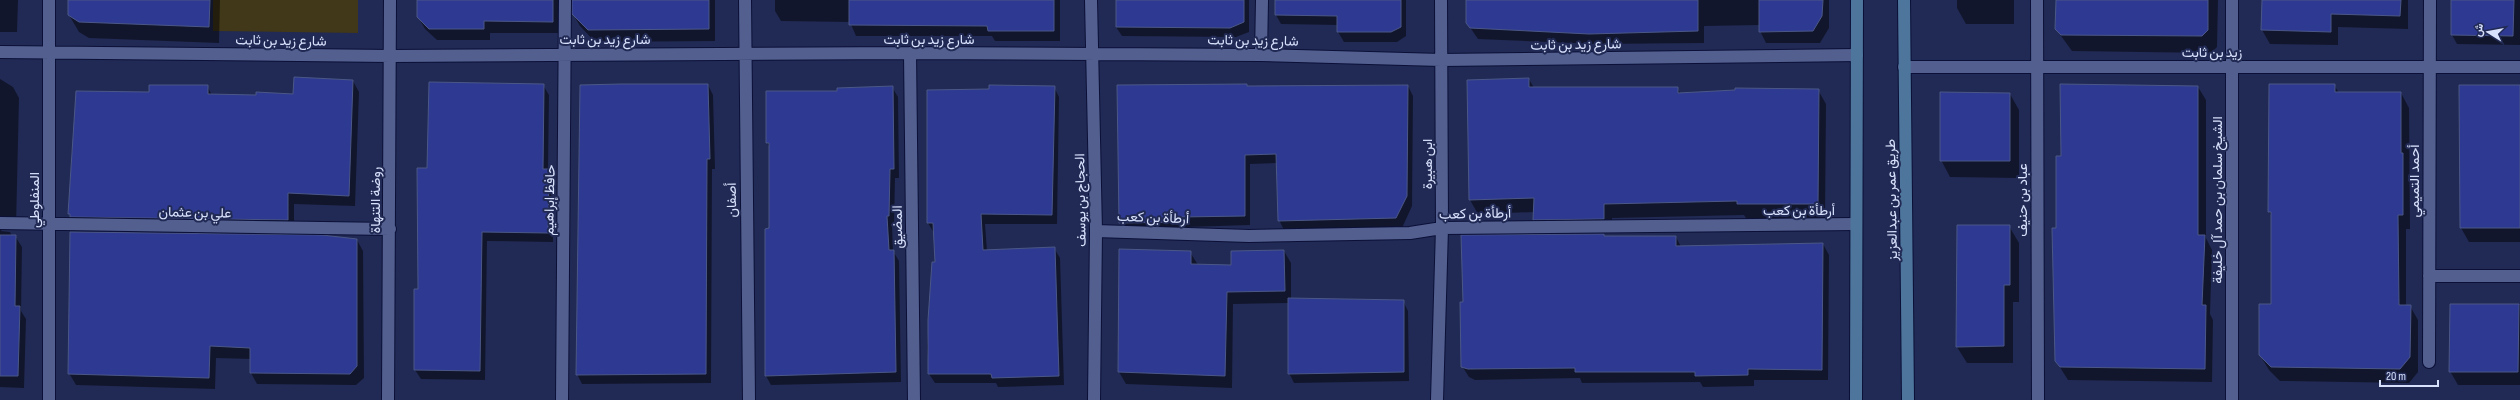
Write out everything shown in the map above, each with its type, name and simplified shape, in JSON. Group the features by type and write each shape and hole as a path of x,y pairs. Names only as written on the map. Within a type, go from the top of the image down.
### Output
{"main road":[{"path":"1856,400 1857,0"},
{"name":"طريق عمر بن عبدالعزيز","path":"1904,0 1908,400"}],"street":[{"name":"المنفلوطي","path":"49,0 49,400"},
{"name":"روضة التنهاة","path":"388,400 390,0"},
{"name":"حافظ إبراهيم","path":"562,400 566,55 565,0"},
{"name":"أصفان","path":"745,0 749,400"},
{"name":"الحجاج بن يوسف","path":"1091,0 1096,230 1094,400"},
{"path":"1261,55 1262,0"},
{"name":"ابن هبيرة","path":"1437,400 1442,228 1441,0"},
{"name":"عباد بن حنيف","path":"2037,0 2038,400"},
{"name":"الشيخ سلمان بن حمد آل خليفة","path":"2232,0 2232,400"},
{"name":"أحمد التميمي","path":"2429,362 2430,0"},
{"name":"شارع زيد بن ثابت","path":"0,52 390,56 910,53 1261,55 1441,60 1857,55"},
{"name":"المضيق","path":"910,53 914,400"},
{"name":"زيد بن ثابت","path":"1904,67 2520,67"},
{"name":"علي بن عثمان","path":"0,224 390,229"},
{"name":"أرطأة بن كعب","path":"1096,230 1248,236 1410,233 1442,228 1856,224"},
{"path":"2429,276 2520,276"}],"shaded area":[{"path":"213,0 358,0 358,33 213,31"}],"building":[{"path":"68,0 210,0 209,27 79,22 68,15"},
{"path":"417,0 553,0 553,22 484,21 484,29 429,29 417,17"},
{"path":"572,0 709,0 709,29 588,30 572,14"},
{"path":"849,0 1054,0 1054,31 988,31 987,26 849,25"},
{"path":"1116,0 1244,0 1244,22 1230,28 1116,27"},
{"path":"1275,0 1401,0 1401,27 1391,32 1337,32 1337,16 1275,15"},
{"path":"1466,0 1698,0 1698,31 1589,34 1470,28 1466,23"},
{"path":"1759,0 1823,0 1822,16 1813,31 1759,32"},
{"path":"2056,0 2208,0 2208,30 2202,36 2061,35 2055,29"},
{"path":"2262,0 2401,0 2400,16 2331,14 2331,32 2261,30"},
{"path":"2451,0 2514,0 2513,36 2451,35"},
{"path":"294,77 353,80 349,196 288,193 288,220 70,217 70,214 68,214 76,91 149,92 149,85 208,85 208,94 256,95 256,92 293,94"},
{"path":"1529,78 1529,87 1678,87 1678,93 1735,90 1735,88 1819,89 1818,204 1737,204 1737,201 1604,204 1604,219 1533,220 1534,198 1469,200 1467,80"},
{"path":"429,82 544,84 543,169 549,169 548,233 482,232 480,371 414,370 414,289 418,289 417,168 427,168"},
{"path":"708,84 710,159 707,159 706,374 576,375 580,85"},
{"path":"1247,84 1247,86 1408,85 1407,196 1396,218 1278,221 1276,154 1245,155 1245,216 1181,217 1181,222 1119,223 1117,85"},
{"path":"2060,84 2198,86 2198,235 2205,235 2202,305 2206,305 2205,369 2060,367 2055,361 2052,228 2056,228 2056,156 2061,156"},
{"path":"2269,84 2335,84 2335,92 2401,92 2403,215 2398,215 2399,305 2411,305 2410,357 2400,369 2271,367 2259,355 2259,304 2271,304 2271,212 2268,212"},
{"path":"989,85 1055,86 1052,215 981,214 983,250 1055,247 1059,376 992,378 991,374 928,374 928,320 932,262 935,262 933,223 927,223 927,90 989,89"},
{"path":"2459,85 2520,85 2520,228 2460,228"},
{"path":"893,86 894,169 890,169 889,216 887,216 889,250 894,250 896,372 765,376 765,229 769,228 769,143 766,143 766,91 837,91 837,88"},
{"path":"1940,92 2010,93 2010,161 1940,161"},
{"path":"1957,225 2010,225 2010,285 2004,285 2004,346 1956,347"},
{"path":"70,232 322,235 357,239 357,366 350,374 250,373 250,348 210,346 209,378 68,374"},
{"path":"1604,234 1604,236 1676,236 1676,246 1823,243 1822,370 1748,369 1748,375 1695,376 1695,372 1575,372 1575,368 1468,369 1461,367 1460,302 1463,302 1461,235"},
{"path":"0,235 16,235 15,306 20,306 18,376 0,376"},
{"path":"1119,249 1191,251 1191,264 1231,265 1231,251 1284,250 1285,291 1227,292 1225,376 1118,372"},
{"path":"1288,298 1404,300 1404,372 1288,374"},
{"path":"2450,304 2519,304 2518,372 2449,372"}]}
